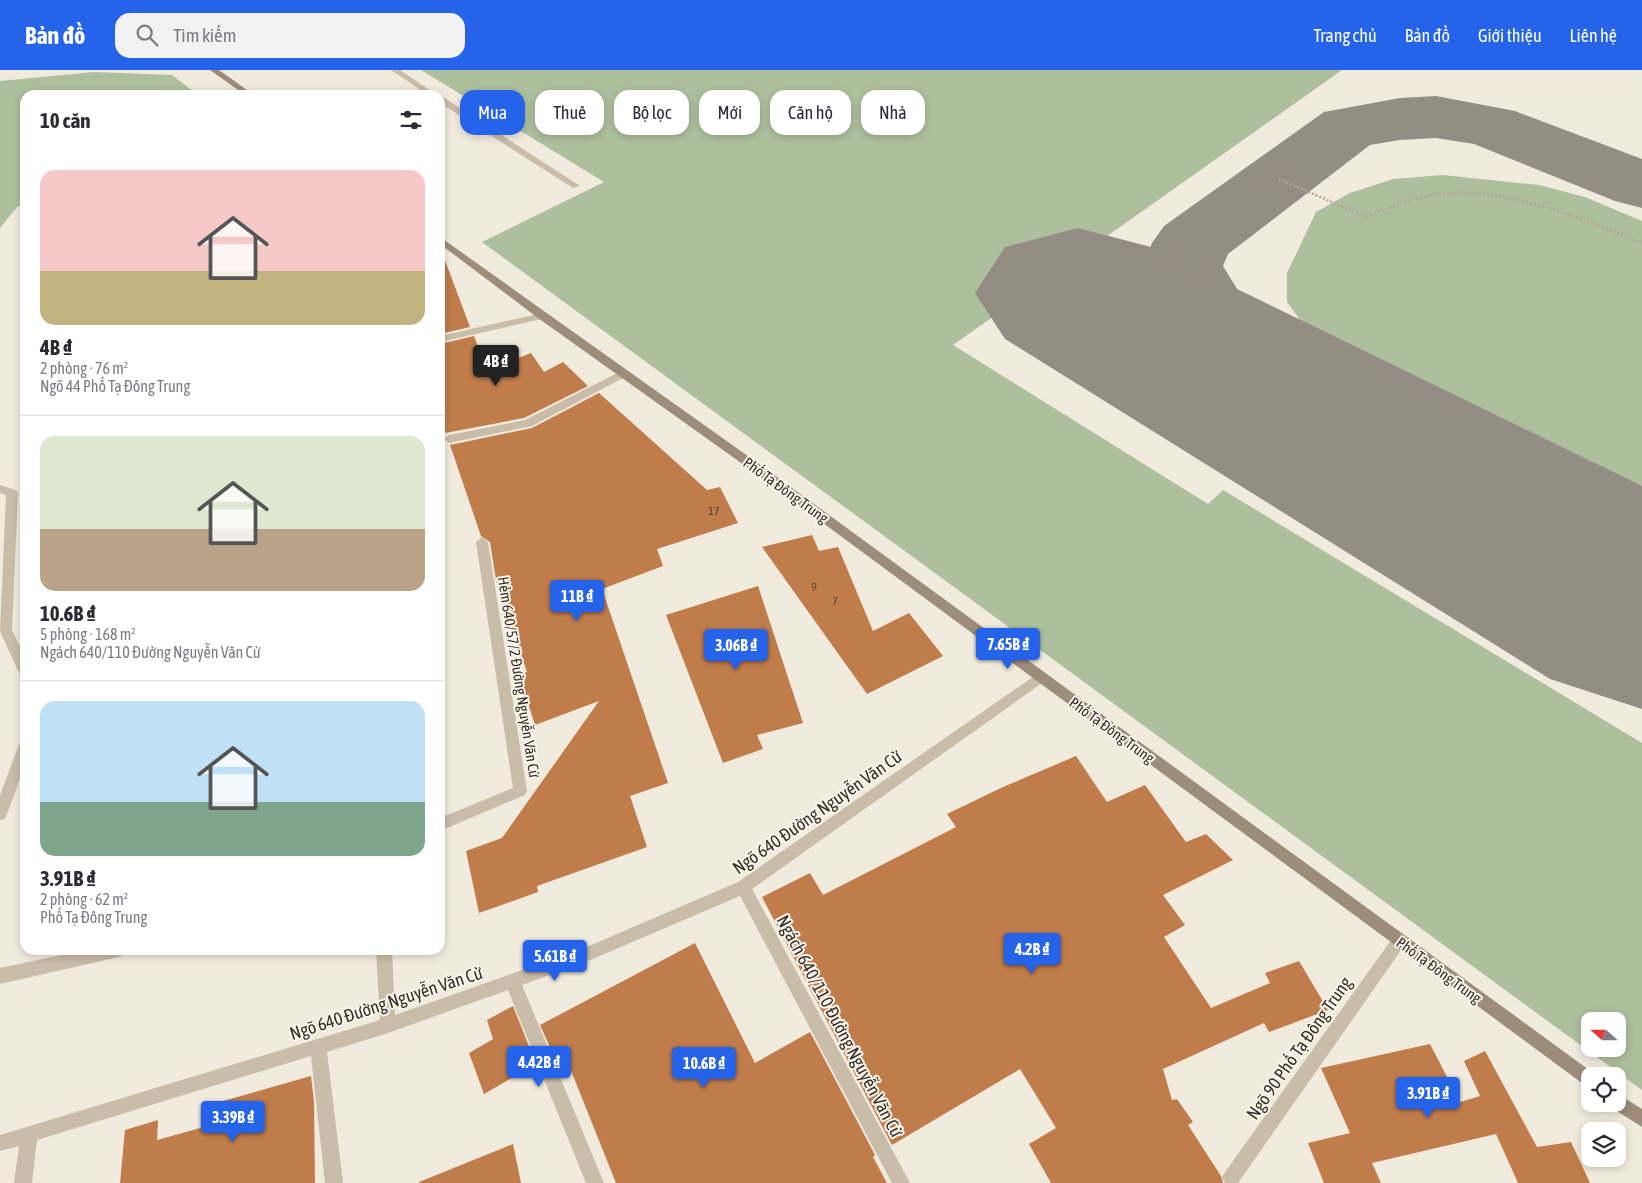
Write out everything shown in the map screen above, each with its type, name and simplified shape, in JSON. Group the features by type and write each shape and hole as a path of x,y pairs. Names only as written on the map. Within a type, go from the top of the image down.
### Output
{"street":[{"path":"214,70 243,90"},
{"path":"395,70 426,90"},
{"path":"445,102 576,186"},
{"name":"Phố Tạ Đông Trung","path":"445,244 542,316 762,472 1581,1074"},
{"path":"445,338 542,316"},
{"path":"449,439 528,423 623,374"},
{"path":"0,489 12,493 4,588 6,630 20,660"},
{"name":"Hẻm 640/57/2 Đường Nguyễn Văn Cừ","path":"445,823 520,791 482,542"},
{"name":"Ngõ 640 Đường Nguyễn Văn Cừ","path":"0,1143 388,1025 583,956 743,887 1040,678"},
{"path":"0,814 20,760"},
{"name":"Ngách 640/110 Đường Nguyễn Văn Cừ","path":"743,887 901,1183"},
{"name":"Ngõ 90 Phố Tạ Đông Trung","path":"1231,1178 1399,941"},
{"path":"0,976 96,955"},
{"path":"384,955 388,1025"},
{"path":"512,981 595,1183"},
{"path":"318,1045 334,1183"},
{"path":"1626,1108 1642,1120"},
{"path":"23,1183 29,1133"}],"path":[{"path":"1278,179 1366,217 1394,206 1438,194 1482,194 1550,207 1642,243"}],"green space":[{"path":"421,70 1342,70 953,345 1208,504 1223,490 1642,743 1642,1090 1626,1078 1626,1067 1611,1067 1598,1058 1626,1058 1626,1012 1581,1012 1581,1045 482,242 604,182 525,134 525,90 460,90 460,94"},
{"path":"94,72 172,75 192,90 20,90 20,206 17,207 0,228 0,81"},
{"path":"1443,175 1539,185 1585,197 1642,221 1642,519 1345,364 1309,332 1287,302 1287,273 1316,212 1350,193 1393,179"}],"building":[{"path":"445,260 470,327 445,333"},
{"path":"474,336 487,370 531,353 544,372 563,362 588,386 524,418 445,433 445,343"},
{"path":"599,393 707,490 720,487 738,523 657,549 663,566 602,589 668,783 630,796 647,847 537,886 538,892 479,913 466,851 502,838 599,701 535,725 519,675 527,672 496,580 490,542 481,536 450,445 532,428"},
{"path":"812,535 819,551 838,547 873,631 909,613 943,656 867,694 762,547"},
{"path":"758,586 803,723 757,735 763,749 723,763 666,615"},
{"path":"1076,756 1107,802 1145,785 1186,842 1206,834 1233,860 1163,895 1185,925 1164,937 1211,1008 1270,983 1265,973 1299,961 1328,1010 1269,1032 1264,1023 1163,1069 1172,1100 1177,1099 1193,1122 1188,1125 1221,1176 1223,1183 1051,1183 1029,1144 1056,1128 1020,1069 892,1145 762,897 810,873 823,895 956,827 947,814 1003,787"},
{"path":"695,943 755,1063 810,1032 875,1155 873,1157 887,1183 616,1183 562,1048 553,1054 540,1025"},
{"path":"513,1006 536,1064 484,1094 469,1053 493,1039 487,1020"},
{"path":"1430,1044 1460,1102 1480,1096 1464,1061 1485,1051 1537,1147 1571,1142 1590,1183 1518,1183 1496,1134 1372,1163 1381,1183 1324,1183 1308,1143 1350,1133 1321,1068"},
{"path":"311,1076 314,1102 315,1183 120,1183 125,1130 158,1120 157,1140 222,1122 223,1101"},
{"path":"513,1144 521,1183 419,1183 419,1182"}],"taxiway":[{"path":"1340,438 1252,360 1213,316 1196,292 1183,266 1192,243 1349,127 1400,119 1436,117 1490,126 1642,185"}],"runway":[{"path":"1078,293 1642,605"}]}
